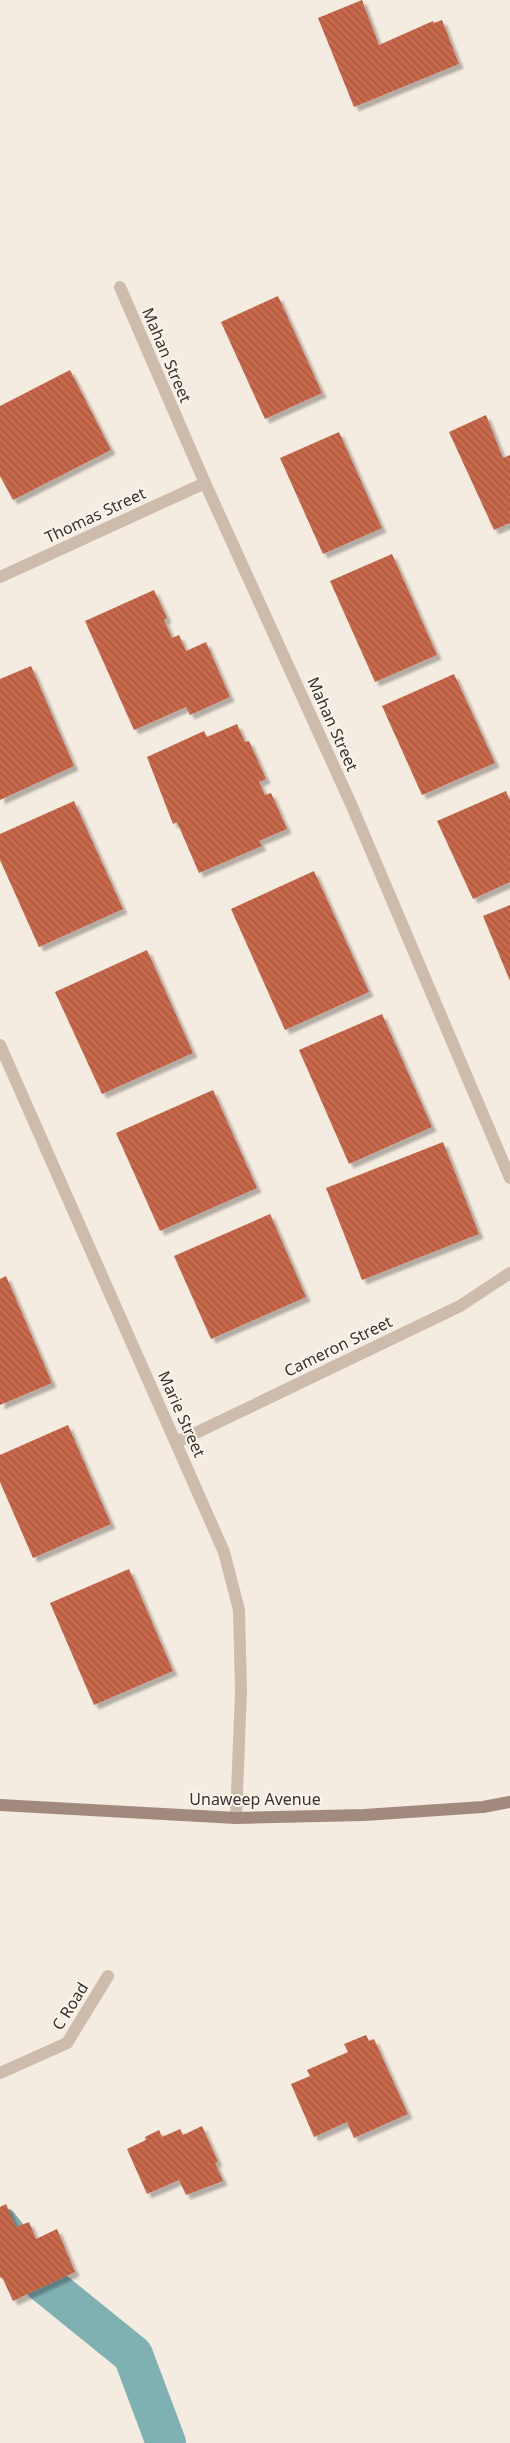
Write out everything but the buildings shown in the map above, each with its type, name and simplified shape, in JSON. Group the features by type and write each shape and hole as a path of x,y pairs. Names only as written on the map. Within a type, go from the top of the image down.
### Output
{"main road":[{"name":"Unaweep Avenue","path":"0,1805 236,1818 364,1815 483,1807 510,1802"}],"street":[{"name":"Mahan Street","path":"120,287 205,482 351,804 510,1178"},
{"name":"Thomas Street","path":"0,577 205,482"},
{"name":"Marie Street","path":"0,1045 224,1552 239,1610 240,1692 236,1818"},
{"name":"Cameron Street","path":"177,1442 460,1306 510,1273"},
{"name":"C Road","path":"0,2073 67,2043 108,1976"}],"waterway":[{"path":"0,2227 44,2283 133,2355 166,2443"}]}
